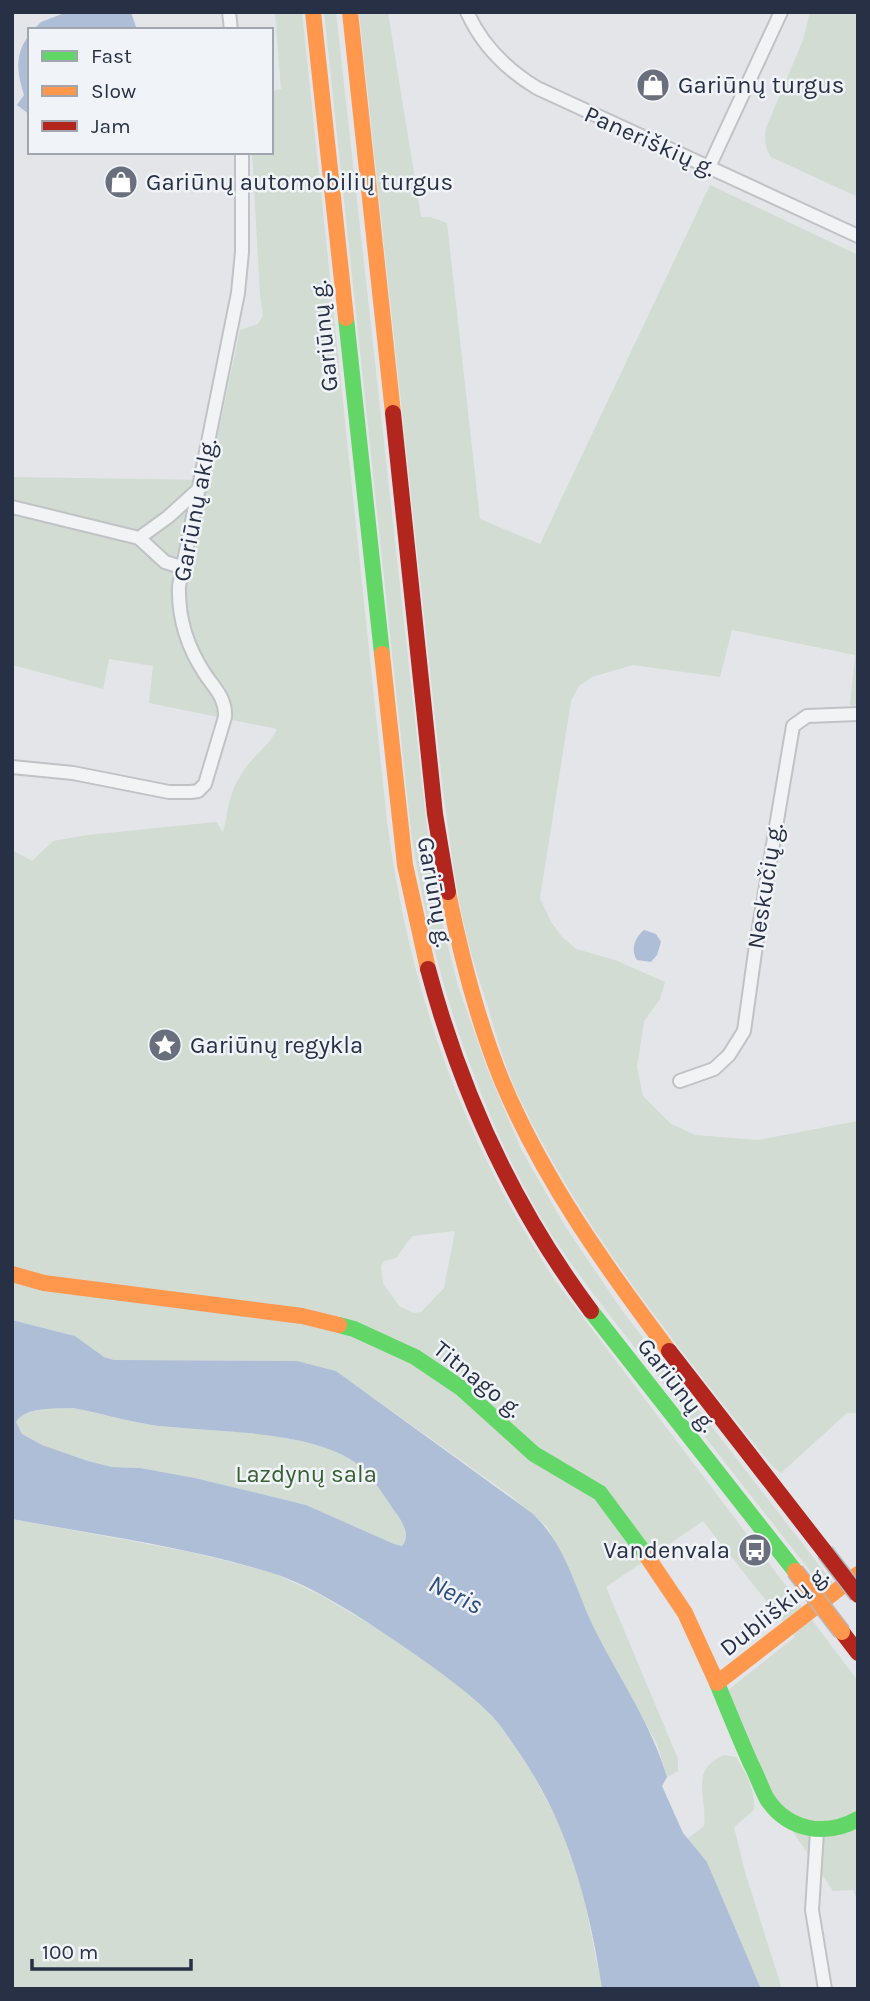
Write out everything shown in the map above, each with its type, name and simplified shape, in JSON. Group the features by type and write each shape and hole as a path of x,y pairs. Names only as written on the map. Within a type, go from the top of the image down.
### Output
{"main road":[{"name":"Gariūnų g.","path":"313,12 403,854 424,960 440,1020 491,1146 517,1198 544,1243 625,1356 858,1653"},
{"name":"Gariūnų g.","path":"350,12 435,814 443,872 466,975 502,1081 572,1217 653,1331 858,1595"},
{"name":"Titnago g.","path":"12,1274 44,1283 302,1316 364,1333 415,1357 461,1388 534,1454 591,1486 606,1500 629,1529 685,1613 766,1798 791,1822 817,1832"},
{"name":"Dubliškių g.","path":"717,1683 858,1574"},
{"path":"817,1832 835,1830 858,1819"}],"street":[{"name":"Paneriškių g.","path":"467,12 488,45 514,74 562,101 858,236"},
{"path":"709,167 781,12"},
{"name":"Gariūnų aklg.","path":"12,767 73,773 169,792 191,792 202,788 225,717 226,706 198,662 183,628 178,606 181,568 200,488 238,293 242,252 242,154"},
{"path":"139,538 168,517 200,488"},
{"path":"12,507 139,538 165,562 181,568"},
{"name":"Neskučių g.","path":"680,1081 714,1069 729,1055 744,1031 793,726 807,716 858,714"},
{"path":"817,1832 812,1910 825,1989"}],"green space":[{"path":"275,12 302,12 387,821 397,884 425,1003 444,1060 491,1170 554,1279 858,1681 858,1902 853,1890 833,1891 773,1802 728,1690 795,1637 703,1521 606,1587 678,1759 678,1771 667,1777 657,1744 594,1629 568,1567 547,1527 511,1496 336,1371 297,1361 114,1360 104,1357 75,1336 12,1320 12,850 32,861 53,841 88,835 216,822 223,832 237,781 277,729 149,703 153,666 109,659 103,689 12,665 12,477 208,480 240,330 258,324 263,315 252,154 273,154 273,91 281,89","holes":["455,1231 444,1288 421,1312 414,1313 399,1306 383,1283 381,1266 384,1261 396,1258 412,1236"]},
{"path":"324,12 336,12 426,820 437,902 458,986 488,1071 522,1151 565,1226 623,1312 833,1583 824,1589 602,1305 553,1236 503,1145 453,1014 429,924 411,832"},
{"path":"359,12 388,12 421,217 447,223 480,519 540,544 710,185 858,255 858,706 850,705 855,655 732,630 720,677 633,665 592,677 579,686 571,701 540,898 551,922 562,937 576,949 615,960 665,982 660,999 644,1021 637,1067 643,1096 670,1123 695,1135 758,1140 858,1121 858,1413 847,1413 781,1473 772,1466 669,1334 573,1197 515,1089 472,956 456,883 443,791"},
{"path":"810,12 858,12 858,197 771,157 766,147 766,128 803,40"},
{"name":"Lazdynų sala","path":"74,1408 152,1425 264,1435 321,1446 345,1456 364,1470 401,1521 406,1534 405,1542 402,1546 394,1544 306,1505 195,1478 140,1468 112,1467 88,1461 42,1445 22,1434 16,1422 34,1411"},
{"path":"12,1519 190,1552 274,1573 320,1595 377,1628 448,1676 495,1719 531,1770 563,1832 582,1888 602,1989 12,1989"},
{"path":"724,1755 736,1757 752,1789 754,1810 734,1827 745,1872 782,1989 761,1989 707,1862 687,1839 704,1826 702,1786 706,1769"}],"water":[{"path":"67,12 131,12 136,28 35,28 41,22"},
{"path":"28,37 28,113 17,105 24,95 18,63"},
{"path":"644,930 656,934 661,942 657,955 651,962 637,960 634,952 636,940"},
{"name":"Neris","path":"12,1320 75,1336 104,1357 114,1360 297,1361 336,1371 533,1514 555,1541 596,1632 653,1739 667,1777 662,1786 683,1833 707,1862 761,1989 602,1989 583,1895 563,1835 535,1778 503,1729 468,1694 429,1664 332,1600 286,1578 240,1564 143,1542 12,1519","holes":["73,1408 152,1425 264,1435 321,1446 345,1456 364,1470 401,1521 406,1534 405,1542 402,1546 394,1544 306,1505 195,1478 140,1468 112,1467 88,1461 42,1445 22,1434 16,1422 27,1413 42,1409"]}],"traffic: fast":[{"path":"346,318 382,654"},
{"path":"591,1311 795,1571"},
{"path":"339,1325 354,1329 415,1357 461,1388 534,1454 600,1493 646,1555"},
{"path":"717,1683 767,1799 776,1810 808,1828 833,1828 858,1819"}],"traffic: slow":[{"path":"313,12 346,318"},
{"path":"350,12 393,413"},
{"path":"382,654 405,865 428,969"},
{"path":"448,892 477,1011 518,1117 536,1153 577,1221 669,1351"},
{"path":"12,1274 44,1283 302,1316 339,1325"},
{"path":"646,1555 685,1613 717,1683 858,1574"},
{"path":"795,1571 842,1632"}],"traffic: jam":[{"path":"393,413 435,814 448,892"},
{"path":"428,969 457,1060 493,1148 538,1232 591,1311"},
{"path":"669,1351 825,1552"},
{"path":"825,1552 858,1595"},
{"path":"842,1632 858,1653"}],"place":[{"name":"Gariūnų turgus","path":"653,85"},
{"name":"Gariūnų automobilių turgus","path":"121,182"},
{"name":"Gariūnų regykla","path":"165,1045"},
{"name":"Vandenvala","path":"755,1550"}]}
